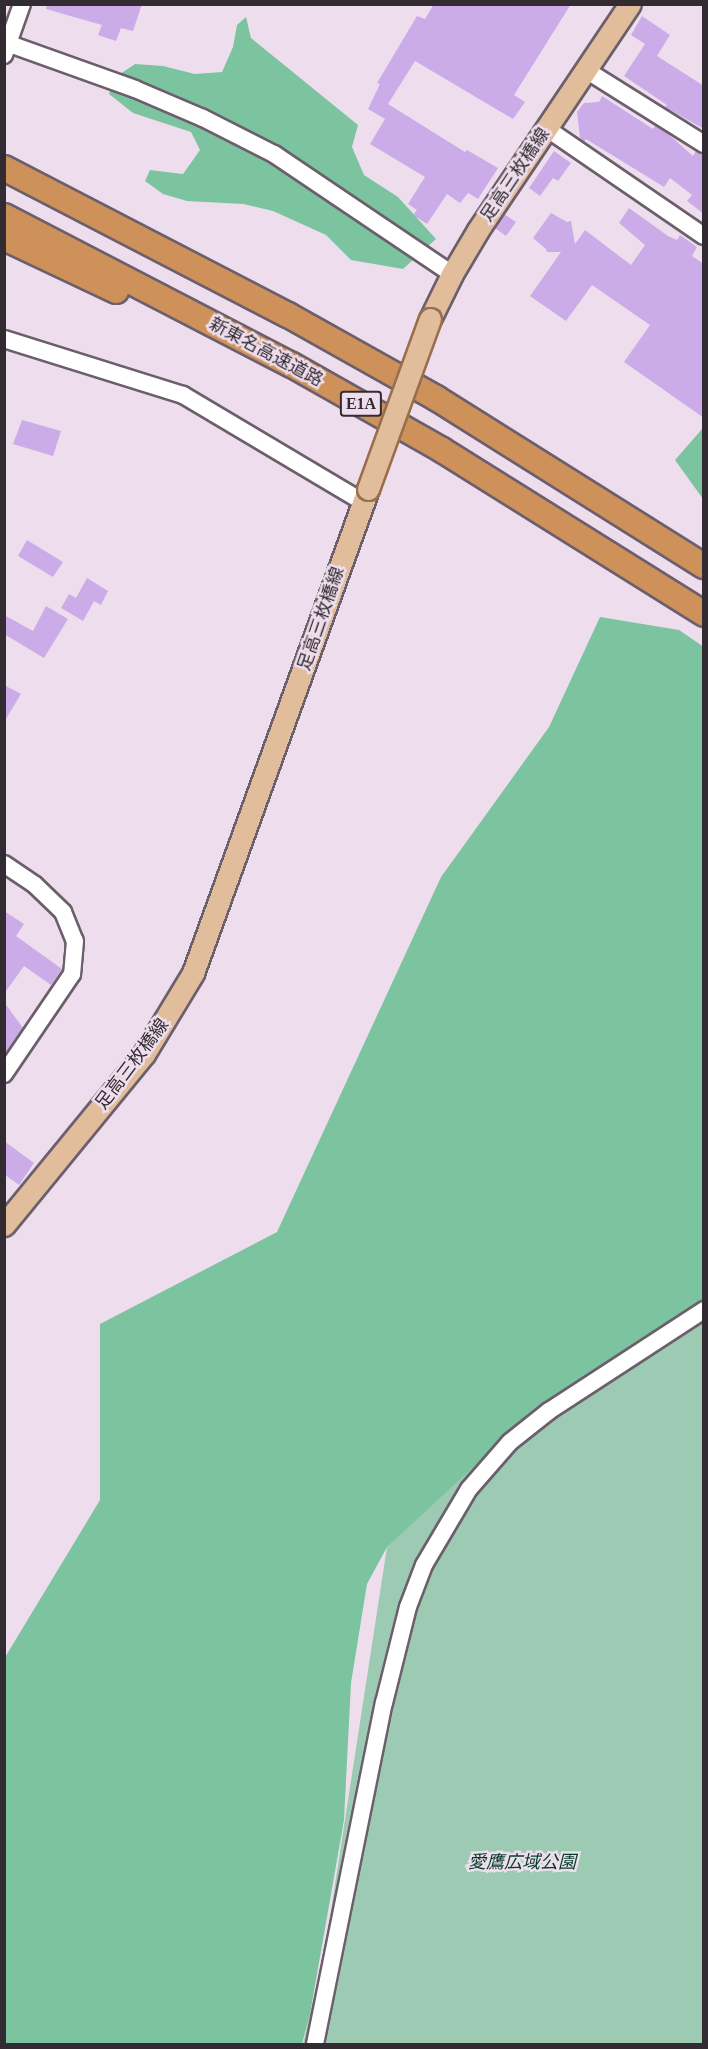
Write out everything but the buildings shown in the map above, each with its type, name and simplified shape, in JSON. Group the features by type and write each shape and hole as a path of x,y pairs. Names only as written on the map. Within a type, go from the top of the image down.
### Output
{"highway":[{"name":"E1A","path":"4,168 288,315 436,398 704,566"},
{"name":"新東名高速道路","path":"4,216 292,365 442,450 704,614"},
{"path":"4,238 442,450"}],"main road":[{"name":"足高三枚橋線","path":"6,1219 144,1054 193,973 430,320 452,274 546,128 630,4"}],"street":[{"path":"21,4 6,47 154,97 203,118 274,154 452,274"},
{"path":"586,70 704,144"},
{"path":"546,128 704,236"},
{"path":"4,339 183,395 365,496"},
{"path":"4,864 35,885 63,912 75,941 72,974 4,1074"},
{"path":"315,2044 384,1703 408,1607 424,1565 469,1489 510,1442 549,1411 704,1310"}],"green space":[{"path":"246,17 251,38 358,125 352,147 364,175 398,197 436,239 403,269 351,260 326,235 273,211 243,204 187,201 163,194 145,181 150,170 183,174 200,150 191,132 133,113 109,94 114,78 135,64 163,66 195,74 222,72 233,47 237,25"},
{"path":"703,428 703,499 675,460"},
{"path":"600,617 679,630 704,647 703,1311 536,1409 387,1547 367,1584 351,1683 344,1820 310,2014 302,2044 5,2044 4,1659 100,1500 100,1324 277,1232 441,877 549,727"},
{"name":"愛鷹広域公園","path":"703,1300 703,2044 303,2044 326,1943 387,1547 610,1327"}]}
